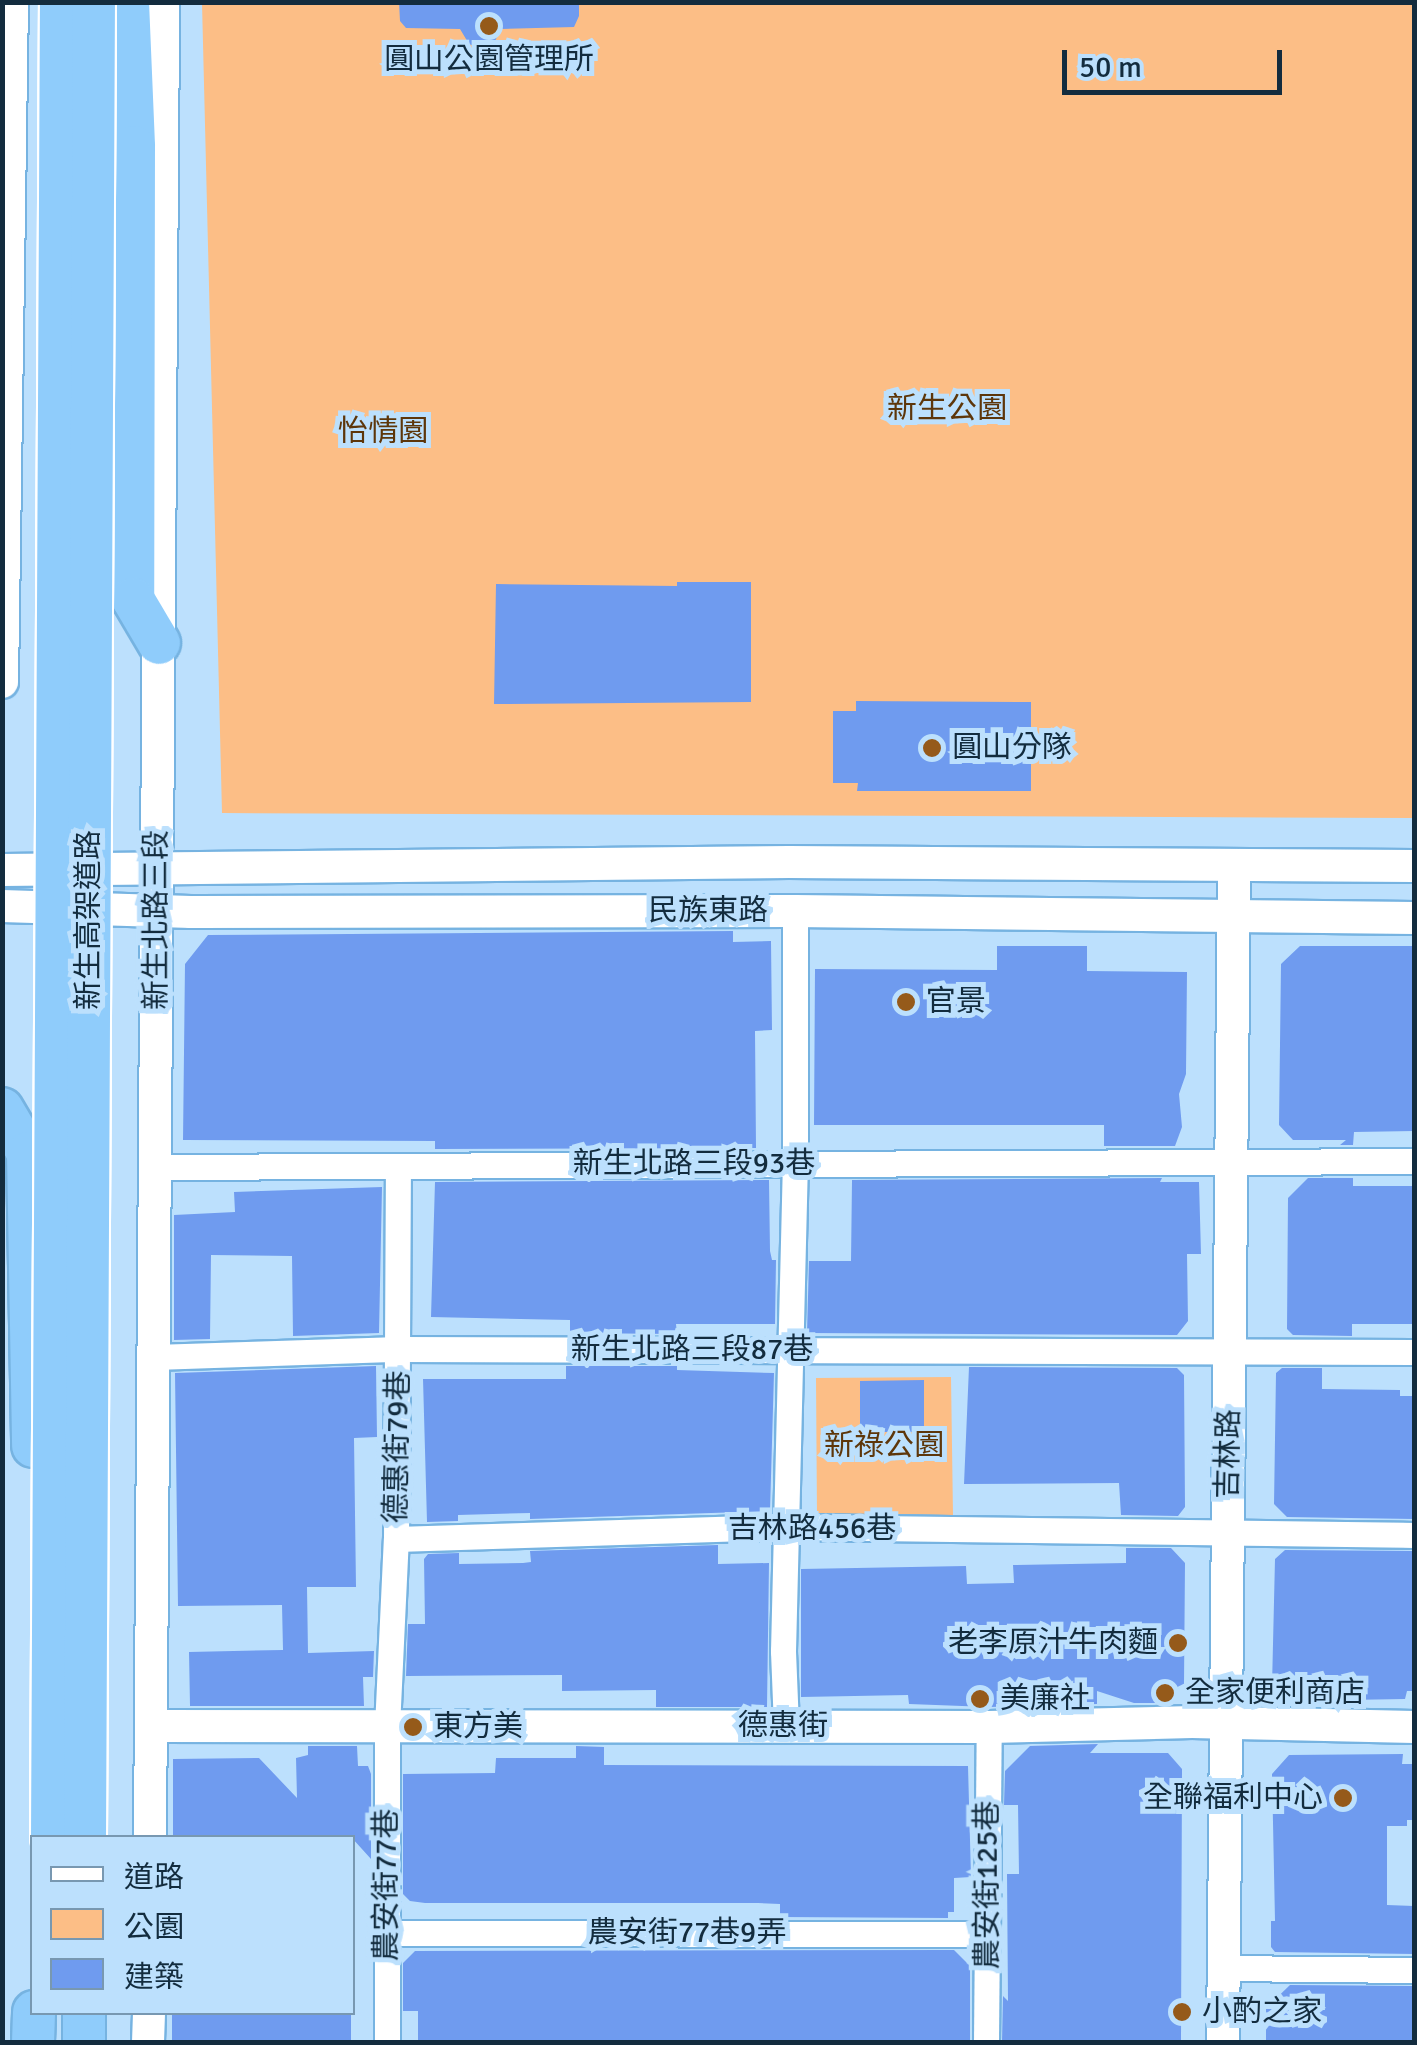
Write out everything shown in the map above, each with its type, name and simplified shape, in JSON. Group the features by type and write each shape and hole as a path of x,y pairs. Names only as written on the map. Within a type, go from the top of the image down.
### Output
{"highway":[{"name":"新生高架道路","path":"52,1835 61,2"},
{"name":"新生高架道路","path":"84,1835 94,2"},
{"path":"128,2 134,148 133,599 159,642"},
{"path":"2,1109 28,1153 32,1218 35,1835"},
{"path":"34,2015 34,2042"},
{"path":"51,2015 51,2042"},
{"path":"84,2015 84,2042"}],"street":[{"path":"2,682 12,2"},
{"name":"新生北路三段","path":"150,1835 163,2"},
{"name":"民族東路","path":"2,870 770,862 1414,866"},
{"name":"吉林路","path":"1223,2042 1234,865"},
{"name":"民族東路","path":"2,906 156,911 795,911 1414,918"},
{"path":"786,1726 795,911"},
{"name":"新生北路三段93巷","path":"155,1166 1414,1162"},
{"name":"德惠街79巷","path":"387,1727 396,1539 398,1166"},
{"name":"新生北路三段87巷","path":"154,1357 399,1349 1414,1352"},
{"name":"吉林路456巷","path":"396,1539 787,1527 1414,1535"},
{"name":"德惠街","path":"151,1726 1414,1727"},
{"name":"農安街77巷","path":"387,1727 387,2042"},
{"name":"農安街125巷","path":"986,2042 989,1727"},
{"name":"農安街77巷9弄","path":"387,1932 987,1934"},
{"path":"1224,1968 1414,1970"},
{"path":"148,2042 149,2015"}],"green space":[{"name":"新生公園","path":"202,3 1414,3 1414,818 222,813"},
{"name":"新祿公園","path":"951,1377 953,1515 817,1517 816,1378"}],"building":[{"name":"圓山公園管理所","path":"399,2 579,2 579,16 574,27 501,29 494,43 481,49 469,44 460,29 406,28 400,21"},
{"path":"677,582 751,582 751,702 494,704 496,584 677,586"},
{"name":"圓山分隊","path":"856,701 1031,702 1031,791 857,791 858,783 833,783 833,711 856,711"},
{"path":"733,931 733,942 771,941 772,1030 755,1031 756,1148 435,1149 435,1141 183,1140 185,964 208,935"},
{"path":"997,946 1087,946 1087,971 1187,972 1186,1074 1179,1094 1182,1127 1175,1146 1104,1146 1104,1125 814,1125 815,969 997,970"},
{"path":"1300,946 1414,946 1414,1131 1354,1132 1353,1145 1340,1145 1346,1140 1293,1140 1279,1125 1281,964"},
{"path":"1162,1178 1160,1182 1199,1182 1201,1254 1187,1254 1188,1321 1177,1335 807,1333 809,1261 851,1261 852,1180"},
{"path":"1308,1178 1353,1178 1353,1186 1414,1186 1414,1324 1352,1324 1352,1336 1293,1335 1287,1329 1288,1198"},
{"path":"769,1180 770,1251 772,1260 776,1260 775,1324 676,1324 677,1334 570,1333 570,1320 431,1317 435,1182"},
{"path":"382,1187 379,1333 293,1336 292,1256 211,1255 210,1339 174,1340 174,1215 235,1212 234,1192"},
{"path":"376,1366 377,1437 354,1438 356,1587 307,1587 308,1653 374,1651 373,1677 363,1677 364,1706 190,1706 189,1652 283,1650 282,1605 178,1606 175,1373"},
{"path":"566,1366 677,1366 677,1370 774,1373 770,1511 530,1519 530,1513 458,1515 458,1521 427,1522 423,1379 566,1379"},
{"path":"969,1367 1177,1368 1184,1375 1185,1507 1178,1516 1121,1515 1119,1483 964,1484"},
{"path":"1282,1368 1322,1368 1322,1389 1400,1390 1400,1396 1414,1396 1414,1519 1287,1517 1274,1504 1276,1373"},
{"path":"924,1380 924,1432 860,1432 860,1381"},
{"path":"718,1545 718,1564 769,1563 767,1707 656,1707 656,1690 562,1691 562,1675 406,1676 408,1624 425,1624 424,1559 428,1554 459,1553 459,1564 523,1563 531,1562 530,1551"},
{"path":"1126,1548 1171,1548 1185,1563 1184,1684 1159,1703 1134,1703 1097,1691 1097,1704 989,1707 909,1704 908,1695 801,1697 801,1569 966,1566 967,1584 1014,1583 1013,1565 1126,1563"},
{"path":"1285,1550 1414,1551 1414,1691 1407,1691 1405,1699 1288,1701 1272,1686 1275,1559"},
{"path":"1098,1744 1090,1753 1168,1753 1182,1769 1181,2042 1002,2042 1003,1996 1008,2001 1007,1874 1019,1874 1018,1805 1004,1805 1005,1771 1030,1746"},
{"path":"308,1746 357,1746 358,1766 368,1766 371,1774 371,1859 355,1841 355,1835 173,1835 173,1759 259,1758 297,1798 296,1758 308,1755"},
{"path":"576,1746 604,1747 604,1765 968,1766 971,1877 954,1878 954,1912 948,1912 948,1918 780,1917 780,1904 758,1903 425,1903 410,1901 403,1894 403,1774 495,1773 496,1758 576,1758"},
{"path":"1403,1754 1402,1764 1414,1764 1414,1820 1407,1820 1407,1826 1387,1826 1387,1905 1414,1906 1414,1954 1275,1952 1271,1947 1271,1921 1275,1921 1272,1774 1289,1755"},
{"path":"954,1950 970,1966 970,2042 418,2042 418,2011 403,2011 403,1963 415,1951"},
{"path":"1290,1985 1414,1986 1414,2042 1266,2042 1266,2008"},
{"path":"172,2015 351,2015 351,2042 172,2042"}],"place":[{"name":"圓山公園管理所","path":"489,26"},
{"name":"圓山分隊","path":"932,748"},
{"name":"官景","path":"906,1002"},
{"name":"老李原汁牛肉麵","path":"1178,1643"},
{"name":"全家便利商店","path":"1165,1693"},
{"name":"美廉社","path":"980,1699"},
{"name":"東方美","path":"413,1727"},
{"name":"全聯福利中心","path":"1343,1798"},
{"name":"小酌之家","path":"1182,2012"}],"park label":[{"name":"怡情園","path":"383,432"}]}
